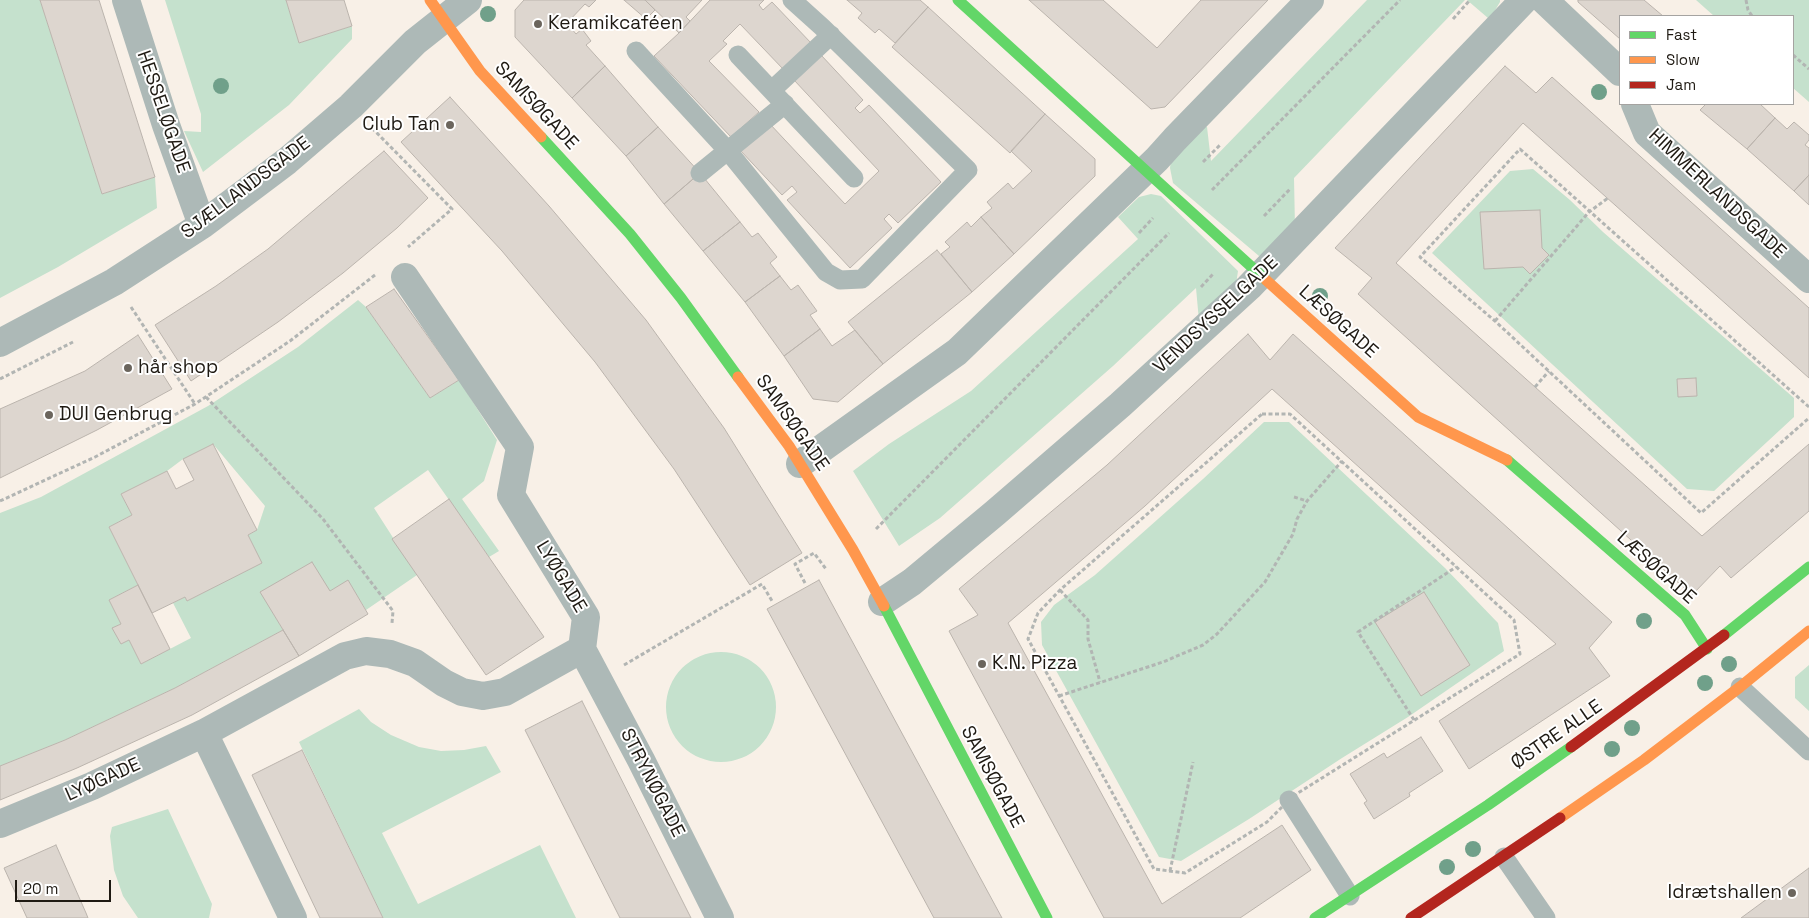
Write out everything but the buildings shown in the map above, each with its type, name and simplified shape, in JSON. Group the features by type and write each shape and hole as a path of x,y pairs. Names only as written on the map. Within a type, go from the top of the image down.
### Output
{"street":[{"name":"HESSELØGADE","path":"126,0 166,125 202,225"},
{"name":"SJÆLLANDSGADE","path":"0,343 114,282 202,225 287,161 351,106 415,42 436,10 468,0"},
{"name":"LÆSØGADE","path":"958,0 1418,417 1510,462 1685,615 1707,649"},
{"path":"800,464 957,352 1106,210 1310,0"},
{"name":"VENDSYSSELGADE","path":"882,602 912,582 1002,507 1120,405 1261,276 1524,0"},
{"path":"1544,0 1619,71"},
{"name":"SAMSØGADE","path":"436,10 480,71 554,150 641,248 681,298 777,428 853,550 882,602 1047,918"},
{"name":"HIMMERLANDSGADE","path":"1635,105 1647,133 1809,279"},
{"name":"LYØGADE","path":"0,824 92,786 204,733 345,656 366,652 390,654 415,663 444,683 462,692 483,696 505,692 582,649 586,616 511,495 520,447 405,277"},
{"name":"ØSTRE ALLE","path":"1315,918 1598,729 1707,649 1809,566"},
{"path":"1411,918 1504,857 1644,760 1740,688 1809,632"},
{"name":"STRYNØGADE","path":"582,649 642,760 720,918"},
{"path":"204,733 293,918"}],"lane":[{"path":"636,51 728,151 826,272 840,280 862,279 968,170 831,35 792,0"},
{"path":"772,90 831,35"},
{"path":"738,55 854,178"},
{"path":"700,173 785,104"},
{"path":"1740,688 1809,752"},
{"path":"1289,800 1350,896"},
{"path":"1504,857 1546,918"}],"path":[{"path":"1210,192 1400,0"},
{"path":"1453,19 1470,0"},
{"path":"1746,0 1751,15"},
{"path":"1794,56 1809,69"},
{"path":"351,106 452,209 406,248"},
{"path":"1203,162 1221,144"},
{"path":"1809,407 1520,149 1420,257 1495,321 1701,513 1809,418"},
{"path":"1264,216 1291,188"},
{"path":"1495,321 1589,212 1608,198"},
{"path":"1139,233 1155,216"},
{"path":"871,533 1171,232"},
{"path":"0,501 95,457 195,404 290,341 378,272"},
{"path":"1201,287 1214,272"},
{"path":"114,282 195,404"},
{"path":"1535,387 1549,371"},
{"path":"206,397 323,519 393,611 390,654"},
{"path":"1262,414 1290,414 1342,461 1514,620 1520,654 1289,800 1267,822 1185,874 1154,869 1028,639 1038,613 1060,590 1262,414"},
{"path":"1059,696 1171,658 1203,645 1217,634 1266,582 1293,534 1297,519 1306,502 1342,461"},
{"path":"1294,497 1306,502"},
{"path":"805,583 795,564 814,552 830,574"},
{"path":"1414,720 1358,632 1456,567"},
{"path":"599,680 762,584 772,601"},
{"path":"1060,590 1088,620 1088,638 1100,682"},
{"path":"1170,871 1193,762"}],"green space":[{"path":"0,0 40,0 102,194 155,177 157,208 58,267 0,298"},
{"path":"165,0 286,0 299,43 352,26 352,39 289,105 203,172 184,131 201,132 201,114"},
{"path":"1367,0 1465,0 1294,178 1295,228 1267,254 1259,256 1173,183 1170,168 1171,160 1201,125 1207,127 1211,161"},
{"path":"1467,0 1500,0 1500,2 1488,18"},
{"path":"1696,0 1809,0 1809,102 1794,89 1794,15 1713,15"},
{"path":"1533,169 1794,398 1794,417 1714,491 1687,489 1432,253 1510,171"},
{"path":"1151,194 1161,196 1238,271 1236,284 1199,321 1196,288 1113,366 940,518 899,546 853,471 889,444 971,391 1138,239 1118,217 1139,197"},
{"path":"358,300 366,307 430,398 459,380 497,440 484,481 462,499 499,551 489,557 428,470 374,508 417,575 366,610 348,581 330,591 261,592 283,630 175,688 65,740 0,766 0,513 41,497 208,406 298,347","holes":["213,444 265,506 257,530 248,535 261,563 187,601 185,597 173,603 191,638 141,664 129,640 121,644 113,628 121,624 109,600 138,585 109,527 132,515 121,494 167,471 183,459"]},
{"path":"1264,422 1289,422 1445,568 1498,623 1504,651 1408,717 1181,861 1159,857 1042,645 1041,622 1054,605 1095,575"},
{"path":"721,652 732,653 742,657 760,668 771,686 775,696 775,718 771,728 760,746 742,757 732,761 721,762 710,761 700,757 682,746 671,728 667,718 666,707 667,696 671,686 682,668 700,657 710,653"},
{"path":"1809,665 1809,711 1795,698 1795,677"},
{"path":"359,709 371,722 391,735 419,747 441,751 464,750 486,746 501,772 382,833 418,904 540,845 576,918 383,918 299,742"},
{"path":"168,809 212,904 209,918 138,918 123,896 114,870 110,836 112,827"}],"traffic: fast":[{"path":"958,0 1266,280"},
{"path":"541,137 630,234 681,298 738,377"},
{"path":"1507,460 1685,615 1707,649"},
{"path":"1724,635 1809,567"},
{"path":"884,606 1047,918"},
{"path":"1315,918 1488,805 1571,747"}],"traffic: slow":[{"path":"430,0 480,71 541,137"},
{"path":"1266,280 1418,417 1507,460"},
{"path":"738,377 789,446 853,550 884,606"},
{"path":"1560,818 1644,760 1740,687 1809,631"}],"traffic: jam":[{"path":"1571,747 1724,635"},
{"path":"1411,918 1560,818"}],"place":[{"name":"Keramikcaféen","path":"538,24"},
{"name":"Club Tan","path":"450,125"},
{"name":"hår shop","path":"128,368"},
{"name":"DUI Genbrug","path":"49,415"},
{"name":"K.N. Pizza","path":"982,664"},
{"name":"Idrætshallen","path":"1792,893"}]}
